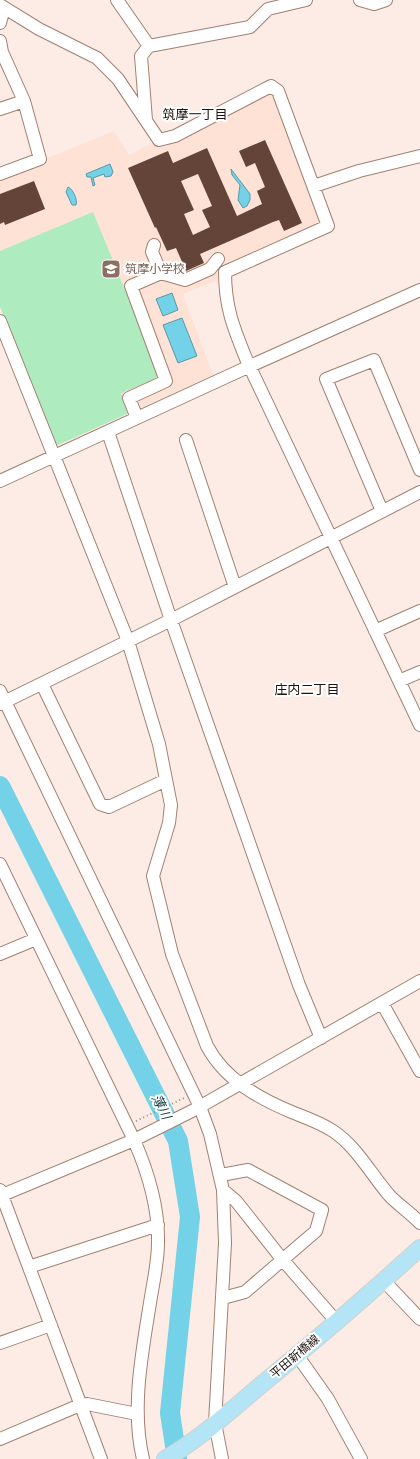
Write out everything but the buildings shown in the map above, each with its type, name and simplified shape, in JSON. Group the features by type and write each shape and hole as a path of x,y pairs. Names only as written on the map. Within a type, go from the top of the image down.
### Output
{"main road":[{"name":"平田新橋線","path":"165,1459 184,1448 297,1356 420,1248"}],"street":[{"path":"117,0 149,46"},
{"path":"146,122 141,56 149,46 250,27 268,9 306,0"},
{"path":"360,0 374,4 386,0"},
{"path":"0,23 2,7 39,29 96,58 118,79 159,140 175,136 271,86 278,91 328,226 226,272 225,294 233,328 250,366 420,724"},
{"path":"0,41 2,52 24,101 40,159 0,174"},
{"path":"0,109 24,101"},
{"path":"314,186 359,171 420,156"},
{"path":"154,245 152,252 161,273"},
{"path":"137,418 129,398 166,381 131,286 161,273 185,280 210,269 218,259"},
{"path":"0,481 420,290"},
{"path":"1,326 55,456 128,641 159,744 171,805 169,823 153,876 170,947 207,1046 214,1058 241,1085 275,1105 333,1131 354,1150 390,1196 410,1212 420,1224"},
{"path":"382,511 326,378 374,360 420,470"},
{"path":"108,432 171,620 299,985 322,1038"},
{"path":"186,440 235,587"},
{"path":"222,1459 212,1426 223,1298 225,1243 221,1175 210,1134 2,699 42,684 171,620 420,492"},
{"path":"375,632 420,611"},
{"path":"399,682 420,672"},
{"path":"42,684 100,804 109,807 166,780"},
{"path":"0,864 36,939 139,1138 151,1186 158,1225 156,1267 143,1349 137,1414 143,1459"},
{"path":"0,954 36,939"},
{"path":"101,1459 1,1194 139,1138 197,1109 420,981"},
{"path":"382,1003 420,1071"},
{"path":"221,1175 248,1170 322,1210 316,1231 245,1292 223,1298"},
{"path":"223,1190 236,1201 282,1259 336,1321"},
{"path":"29,1267 158,1225"},
{"path":"384,1281 420,1319"},
{"path":"0,1343 51,1325"},
{"path":"297,1356 328,1398 361,1459"},
{"path":"0,1439 80,1405 87,1404 137,1414"}],"path":[{"path":"135,1122 188,1096"}],"shaded area":[{"name":"筑摩小学校","path":"270,93 275,96 320,219 318,224 220,279 183,294 213,375 58,445 0,307 0,177 114,131 129,155 154,142 162,147 167,146 264,94"}],"green space":[{"path":"93,212 161,377 121,393 129,413 58,445 55,443 0,307 0,251"}],"water":[{"path":"110,164 113,172 111,176 105,177 104,174 93,178 95,185 93,186 91,177 87,177 86,174"},
{"path":"231,169 250,194 250,200 247,206 243,208 238,200 240,185 232,175"},
{"path":"68,187 75,195 76,205 72,205 66,192"},
{"path":"172,293 178,310 163,316 156,299"},
{"path":"182,318 197,356 178,363 163,325"}],"waterway":[{"name":"薄川","path":"0,786 178,1141 190,1217 170,1413 177,1459"}],"place":[{"name":"筑摩小学校","path":"111,269"}],"district":[{"name":"筑摩一丁目","path":"195,115"},
{"name":"庄内二丁目","path":"307,690"}]}
